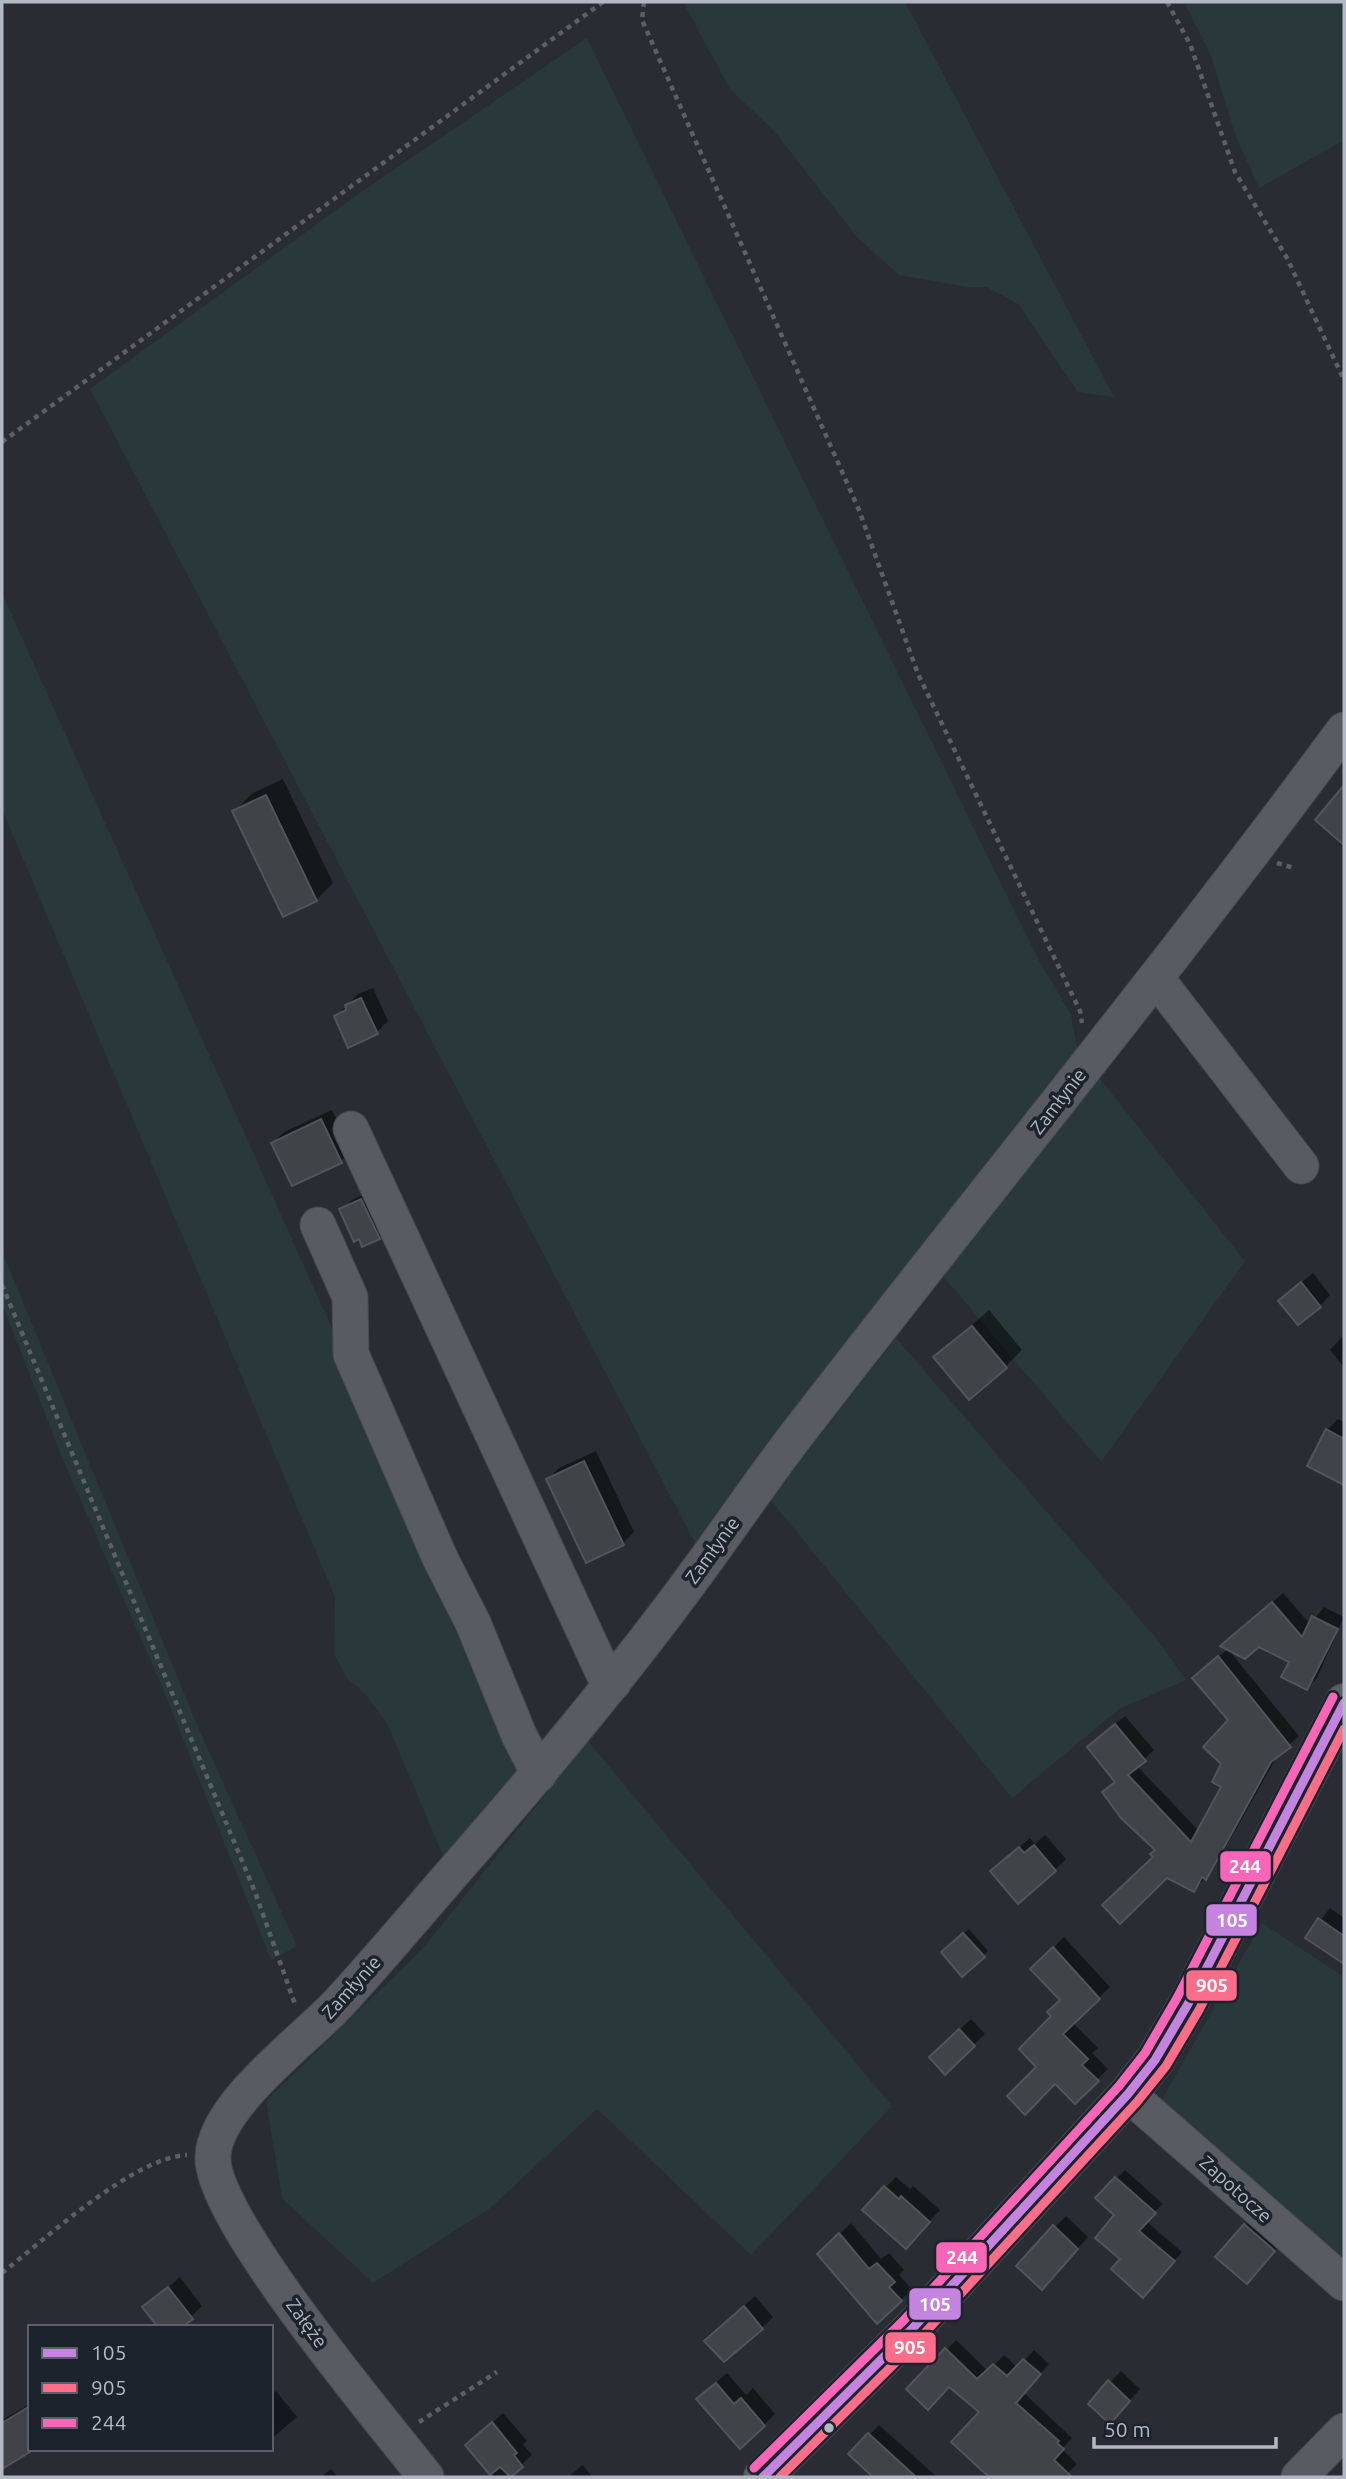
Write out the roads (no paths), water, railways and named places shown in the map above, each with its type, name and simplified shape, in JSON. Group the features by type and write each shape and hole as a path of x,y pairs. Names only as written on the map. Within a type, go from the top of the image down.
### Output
{"main road":[{"path":"763,2477 912,2329 1128,2094 1154,2060 1188,2004 1344,1703"}],"street":[{"name":"Zamłynie","path":"212,2155 219,2133 238,2104 335,2008 539,1774 613,1683 793,1438 1156,978 1344,730"},
{"path":"1156,978 1301,1166"},
{"path":"351,1129 603,1672 613,1683"},
{"path":"318,1225 350,1297 351,1354 440,1558 473,1623 519,1735 539,1774"},
{"name":"Zapotocze","path":"1128,2094 1344,2283"},
{"name":"Załęże","path":"212,2155 219,2187 251,2243 298,2312 426,2477"},
{"path":"1298,2477 1344,2431"}]}
